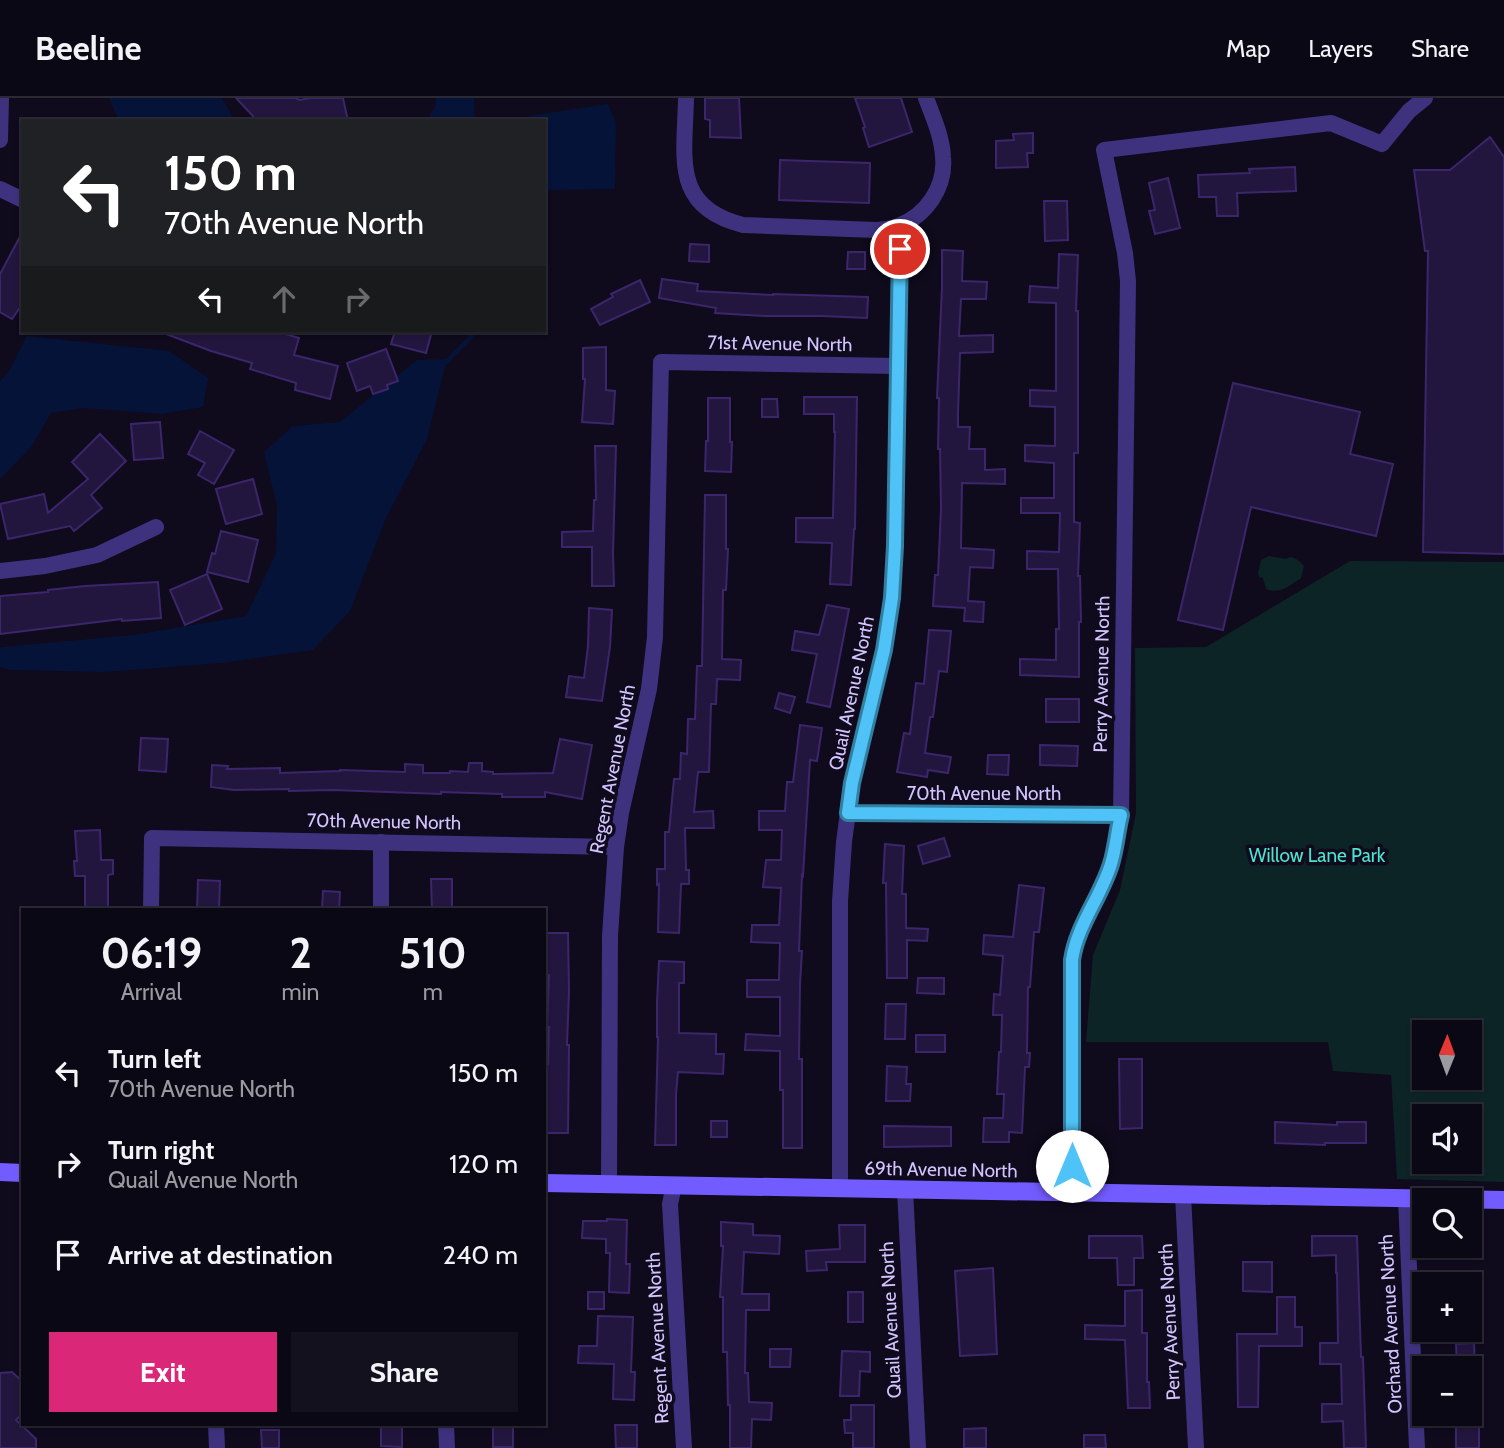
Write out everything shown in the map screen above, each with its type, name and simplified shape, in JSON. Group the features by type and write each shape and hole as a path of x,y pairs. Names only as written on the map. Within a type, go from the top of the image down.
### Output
{"street":[{"path":"0,140 1,98"},
{"path":"686,98 685,166 697,199 709,212 726,221 743,225 876,230 897,227 917,216 932,200 942,180 944,159 940,137 926,98"},
{"name":"Perry Avenue North","path":"1072,1192 1072,960 1079,932 1111,865 1121,815 1128,281 1104,150 1331,123 1382,144 1409,111 1425,98"},
{"path":"0,189 21,199"},
{"name":"Quail Avenue North","path":"839,1188 840,901 848,813 855,772 884,650 892,598 900,249"},
{"name":"71st Avenue North","path":"661,362 898,366"},
{"name":"Regent Avenue North","path":"609,1184 610,936 621,813 649,689 655,637 661,362"},
{"path":"0,570 45,566 97,555 156,527"},
{"name":"70th Avenue North","path":"848,813 1121,815"},
{"name":"70th Avenue North","path":"151,908 152,838 616,847"},
{"path":"381,842 381,908"},
{"path":"0,1172 21,1172"},
{"name":"69th Avenue North","path":"546,1183 1504,1200"},
{"name":"Regent Avenue North","path":"674,1185 670,1204 684,1448"},
{"name":"Quail Avenue North","path":"905,1189 918,1448"},
{"name":"Perry Avenue North","path":"1184,1195 1196,1448"},
{"name":"Orchard Avenue North","path":"1406,1199 1417,1448"},
{"path":"216,1426 217,1448"},
{"path":"446,1426 447,1448"}],"green space":[{"path":"1269,556 1286,559 1293,557 1298,560 1304,566 1301,578 1280,590 1266,589 1263,578 1259,577 1258,573 1261,560"},
{"name":"Willow Lane Park","path":"1350,561 1504,562 1504,1182 1397,1179 1391,1075 1333,1071 1328,1042 1086,1042 1093,955 1120,890 1136,813 1135,648 1206,647"}],"water":[{"path":"109,98 222,98 234,119 118,119"},
{"path":"436,98 474,98 475,119 428,119 436,104"},
{"path":"608,104 616,123 615,189 546,190 546,119 528,119 528,116"},
{"path":"27,336 169,351 208,378 203,407 162,414 84,408 51,413 31,447 0,479 0,381 9,371"},
{"path":"447,359 427,439 386,518 350,611 313,650 221,663 106,672 11,670 0,667 0,648 3,647 133,635 246,616 276,553 277,506 264,452 293,426 340,422 417,360"}],"building":[{"path":"236,98 343,98 348,119 252,119 253,116"},
{"path":"705,98 739,98 741,138 710,137 710,120 705,119"},
{"path":"855,98 901,98 912,132 869,147"},
{"path":"1033,133 1033,153 1027,153 1028,167 996,168 996,141 1014,140 1013,134"},
{"path":"1490,137 1504,157 1504,554 1423,552 1428,251 1425,251 1414,170 1450,170"},
{"path":"780,160 870,163 869,203 779,200"},
{"path":"1295,167 1296,191 1237,193 1238,216 1217,216 1216,197 1199,197 1198,175 1250,173 1249,169"},
{"path":"1168,178 1180,228 1155,234 1149,211 1155,210 1149,183"},
{"path":"1044,201 1067,201 1068,240 1045,241"},
{"path":"21,235 21,306 12,319 0,312 0,274"},
{"path":"690,244 709,245 709,262 689,261"},
{"path":"942,250 963,251 962,281 987,282 986,299 961,299 959,336 993,335 993,352 960,353 958,427 970,427 969,449 985,449 985,470 1005,469 1005,484 962,483 961,548 994,550 993,568 970,567 968,601 984,602 983,622 964,621 965,608 933,606 935,575 938,575 941,509 937,398"},
{"path":"848,252 865,252 865,269 847,269"},
{"path":"1059,254 1078,255 1078,453 1074,453 1074,522 1080,523 1079,677 1020,675 1020,659 1056,660 1056,629 1059,629 1058,569 1027,569 1027,551 1059,552 1060,513 1021,513 1021,498 1054,498 1054,463 1025,461 1025,445 1055,446 1055,407 1030,406 1030,390 1056,391 1056,303 1029,302 1030,286 1058,288"},
{"path":"662,279 698,284 697,291 868,297 867,318 715,313 716,308 659,298"},
{"path":"640,280 650,302 600,325 591,309 613,297 611,294"},
{"path":"164,333 282,333 299,338 294,355 338,366 330,399 295,390 296,383 250,369 252,363"},
{"path":"394,333 431,333 426,353 391,344"},
{"path":"606,347 606,390 615,391 613,424 582,422 585,379 583,348"},
{"path":"386,349 398,381 387,385 388,389 373,394 370,386 357,391 347,363"},
{"path":"1233,383 1360,412 1350,454 1393,464 1376,536 1251,507 1223,630 1178,620"},
{"path":"804,397 857,397 855,529 851,585 830,584 832,543 796,542 796,518 833,518 834,414 804,414"},
{"path":"708,398 730,398 731,472 705,471"},
{"path":"762,399 777,399 778,417 762,417"},
{"path":"160,422 163,458 134,460 131,424"},
{"path":"200,431 234,450 214,484 198,475 205,463 188,454"},
{"path":"100,434 126,461 91,495 102,508 74,531 70,526 8,539 0,504 44,494 48,513 88,479 72,462"},
{"path":"595,446 616,446 614,586 592,586 592,547 562,547 562,532 593,531 596,500"},
{"path":"253,479 262,514 226,524 216,489"},
{"path":"705,495 726,495 728,549 726,590 723,590 722,659 741,660 740,680 717,679 716,704 711,704 709,772 698,772 694,812 713,811 714,828 685,828 689,884 681,884 679,933 658,932 657,869 665,869 665,832 669,832 674,779 680,779 681,753 687,754 688,719 695,719 697,666 702,666"},
{"path":"221,531 258,540 248,582 207,572"},
{"path":"207,574 222,609 185,625 170,590"},
{"path":"158,582 161,618 122,619 0,634 0,596 85,586"},
{"path":"827,605 849,609 830,707 807,702 817,654 792,650 795,631 819,635"},
{"path":"589,608 612,610 602,701 566,697 569,676 584,678"},
{"path":"929,630 951,631 947,672 939,671 925,753 951,757 948,773 928,770 927,777 897,772 904,733 910,734 916,683 924,684"},
{"path":"779,693 795,697 790,713 775,708"},
{"path":"1046,699 1079,699 1079,722 1046,722"},
{"path":"800,725 822,728 817,761 810,760 802,875 799,1059 802,1059 802,1148 783,1148 780,1051 745,1050 746,1034 780,1036 780,997 747,997 747,980 779,980 780,943 751,942 752,925 779,925 781,888 763,887 766,860 781,860 782,830 759,830 759,811 785,811 787,782 793,782"},
{"path":"141,738 168,739 166,772 139,770"},
{"path":"560,739 592,745 582,799 545,792 545,797 502,797 502,794 234,790 211,787 212,765 228,766 227,769 280,768 280,773 340,770 405,772 405,764 423,765 423,773 450,773 468,772 469,763 482,763 482,771 493,774 553,773"},
{"path":"1040,745 1078,746 1077,766 1040,765"},
{"path":"988,755 1009,755 1008,775 987,774"},
{"path":"100,830 101,860 113,860 113,874 108,875 108,908 85,908 85,876 75,876 75,831"},
{"path":"944,838 950,856 923,864 918,846"},
{"path":"885,844 904,846 902,894 906,894 906,928 928,929 927,941 907,940 907,978 887,978 886,883 883,883"},
{"path":"431,879 452,879 452,908 432,908"},
{"path":"198,880 220,881 219,908 197,908"},
{"path":"1019,885 1044,888 1039,932 1034,932 1028,987 1027,1053 1030,1053 1029,1067 1025,1067 1022,1133 1009,1132 1009,1142 983,1142 984,1118 1003,1118 1004,1094 997,1094 1002,1015 993,1015 994,994 1000,995 1003,956 983,954 984,935 1013,937"},
{"path":"323,891 340,892 339,908 322,908"},
{"path":"547,933 568,933 568,1133 546,1133 549,1027"},
{"path":"659,961 684,962 684,983 679,983 679,1033 716,1034 716,1054 724,1054 723,1074 678,1072 676,1145 655,1145"},
{"path":"918,978 944,978 944,994 917,993"},
{"path":"886,1004 906,1004 905,1039 885,1039"},
{"path":"916,1035 945,1035 945,1052 916,1052"},
{"path":"1119,1059 1142,1059 1142,1128 1120,1129"},
{"path":"887,1066 907,1067 906,1084 911,1084 910,1101 886,1101"},
{"path":"711,1121 727,1121 727,1137 711,1137"},
{"path":"1275,1122 1337,1125 1337,1122 1366,1122 1366,1143 1275,1143"},
{"path":"884,1126 951,1127 951,1146 884,1147"},
{"path":"627,1220 626,1264 630,1264 629,1293 609,1292 610,1253 606,1253 606,1239 582,1238 583,1221"},
{"path":"721,1222 753,1224 753,1235 780,1236 779,1254 744,1252 742,1294 769,1294 769,1310 746,1310 745,1373 748,1373 749,1402 772,1403 771,1420 752,1419 751,1448 730,1448 727,1352 723,1352 723,1297 720,1297 723,1246"},
{"path":"839,1225 865,1225 865,1262 826,1262 827,1270 807,1271 806,1251 840,1249"},
{"path":"1089,1236 1142,1236 1143,1258 1134,1258 1134,1285 1118,1285 1117,1258 1089,1258"},
{"path":"1312,1236 1357,1236 1366,1448 1344,1448 1343,1421 1322,1422 1322,1404 1342,1404 1341,1364 1320,1364 1320,1343 1338,1343 1337,1273 1336,1255 1312,1256"},
{"path":"1243,1262 1272,1262 1272,1292 1243,1291"},
{"path":"993,1268 997,1354 960,1356 955,1271"},
{"path":"1142,1290 1142,1333 1147,1333 1150,1408 1128,1408 1125,1340 1085,1339 1085,1325 1125,1326 1125,1291"},
{"path":"588,1292 604,1292 604,1309 588,1309"},
{"path":"848,1292 863,1292 863,1322 848,1322"},
{"path":"1277,1297 1295,1297 1295,1327 1302,1327 1302,1346 1259,1346 1258,1407 1238,1407 1237,1334 1277,1334"},
{"path":"598,1316 633,1317 631,1372 635,1372 634,1400 613,1399 614,1364 578,1363 579,1346 597,1346"},
{"path":"1474,1343 1475,1356 1456,1356 1456,1344"},
{"path":"770,1349 791,1349 790,1367 770,1367"},
{"path":"842,1351 870,1352 870,1372 860,1371 859,1396 840,1396"},
{"path":"12,1372 21,1380 21,1415 16,1420 36,1439 36,1448 0,1448 0,1373"},
{"path":"851,1405 874,1405 874,1448 853,1448 853,1433 845,1433 844,1420 851,1420"},
{"path":"615,1425 637,1425 637,1448 616,1448"},
{"path":"381,1426 402,1426 402,1447 381,1446"},
{"path":"493,1426 513,1426 513,1447 493,1447"},
{"path":"1456,1426 1479,1426 1479,1448 1456,1448"},
{"path":"986,1428 986,1448 964,1448 964,1429"},
{"path":"261,1430 279,1430 279,1448 262,1448"},
{"path":"1084,1435 1105,1435 1106,1448 1084,1448"}],"waterway":[{"path":"446,362 471,337 472,333"}],"route":[{"path":"900,249 892,598 884,650 852,783 848,813 1121,815 1111,865 1079,932 1072,960 1072,1166"}]}
